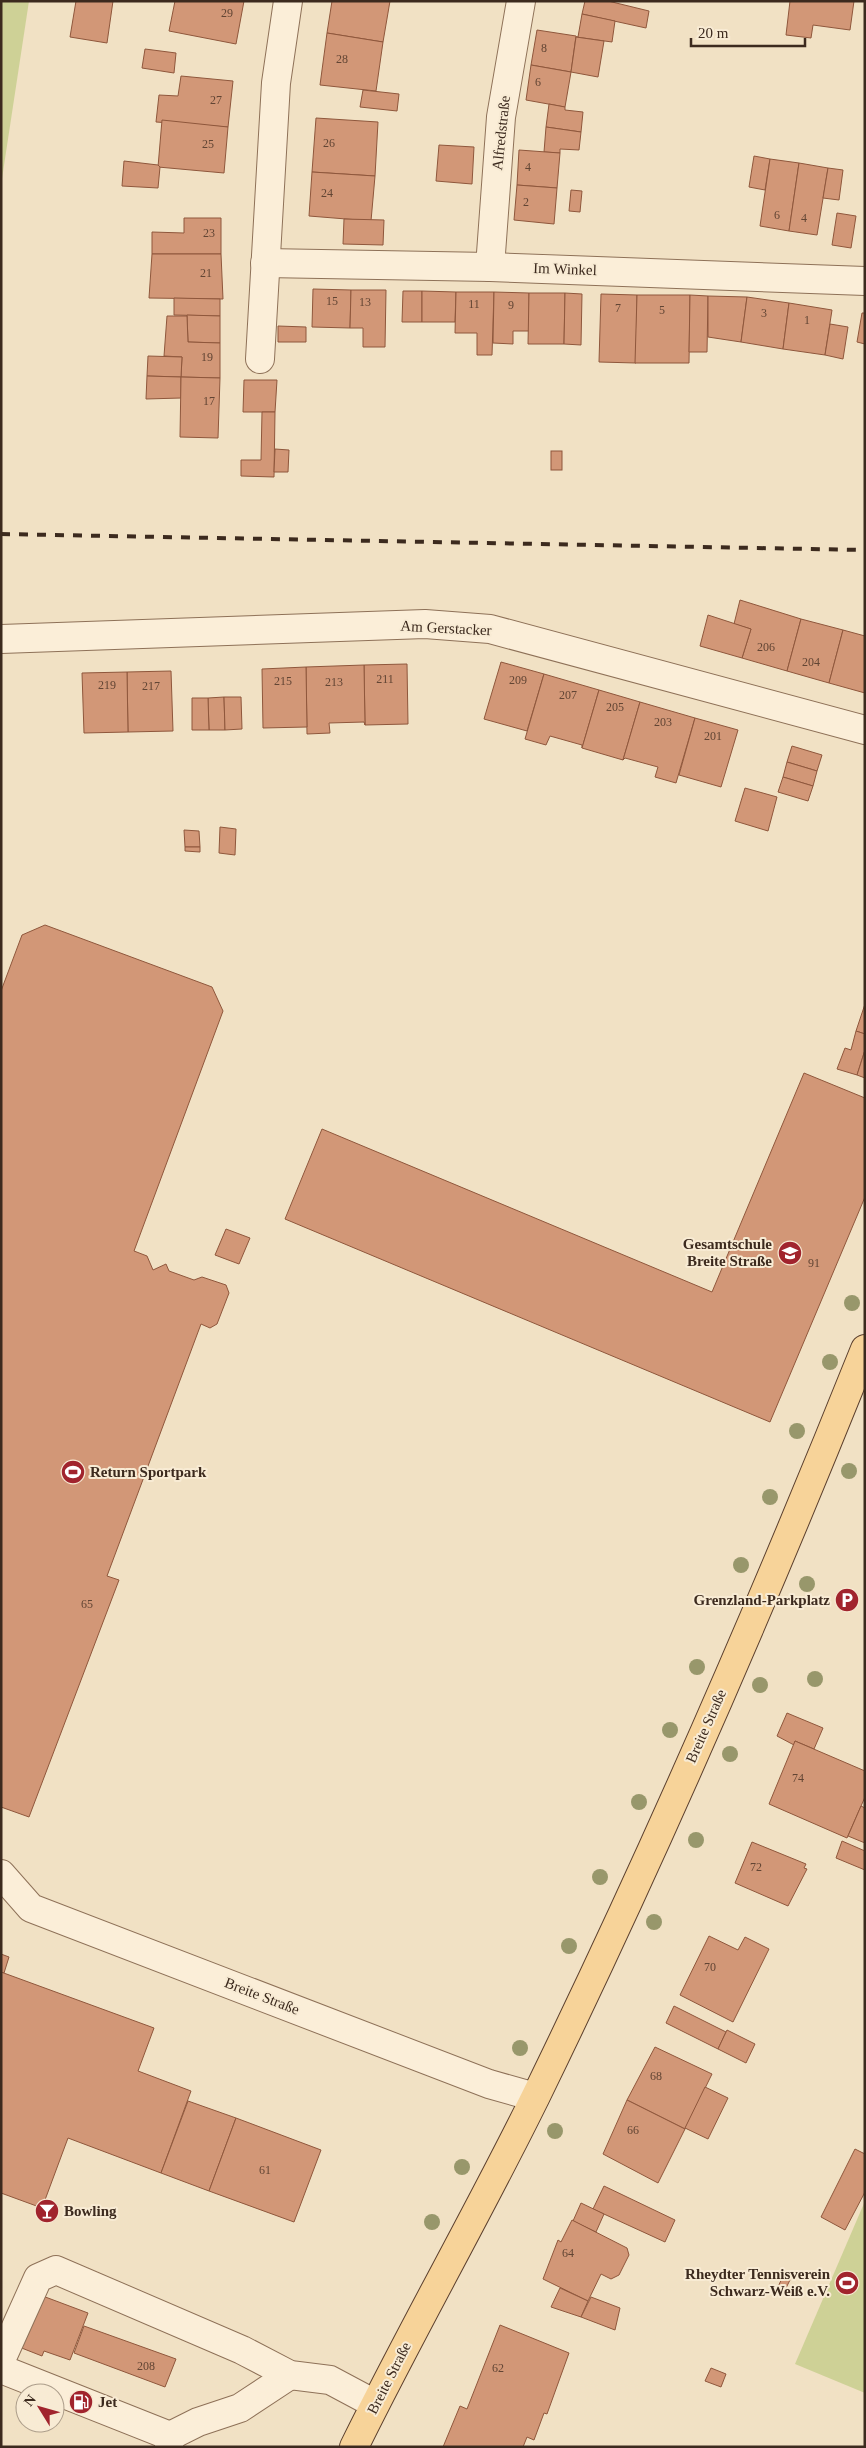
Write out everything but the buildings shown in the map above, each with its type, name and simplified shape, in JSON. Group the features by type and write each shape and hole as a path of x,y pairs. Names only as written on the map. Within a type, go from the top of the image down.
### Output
{"main road":[{"name":"Breite Straße","path":"354,2447 535,2097 638,1878 752,1620 865,1349"}],"street":[{"path":"260,360 276,83 288,1"},
{"name":"Alfredstraße","path":"490,266 501,117 521,1"},
{"name":"Im Winkel","path":"265,263 490,266 865,281"},
{"name":"Am Gerstacker","path":"8,639 425,624 490,629 865,730"},
{"name":"Breite Straße","path":"1,1874 31,1908 489,2084 535,2097"},
{"path":"1,2360 38,2278 56,2270 242,2350 290,2375 330,2380 375,2404"},
{"path":"1,2370 170,2441 198,2422 240,2408 290,2375"}],"green space":[{"path":"1,1 29,1 1,185"},
{"name":"Rheydter Tennisverein Schwarz-Weiß e.V.","path":"865,2201 865,2393 795,2364"}],"railway":[{"path":"1,534 865,550"}],"place":[{"name":"Gesamtschule Breite Straße","path":"790,1253"},
{"name":"Return Sportpark","path":"73,1472"},
{"name":"Grenzland-Parkplatz","path":"847,1600"},
{"name":"Bowling","path":"47,2211"},
{"name":"Rheydter Tennisverein Schwarz-Weiß e.V.","path":"847,2283"},
{"name":"Jet","path":"81,2402"}]}
